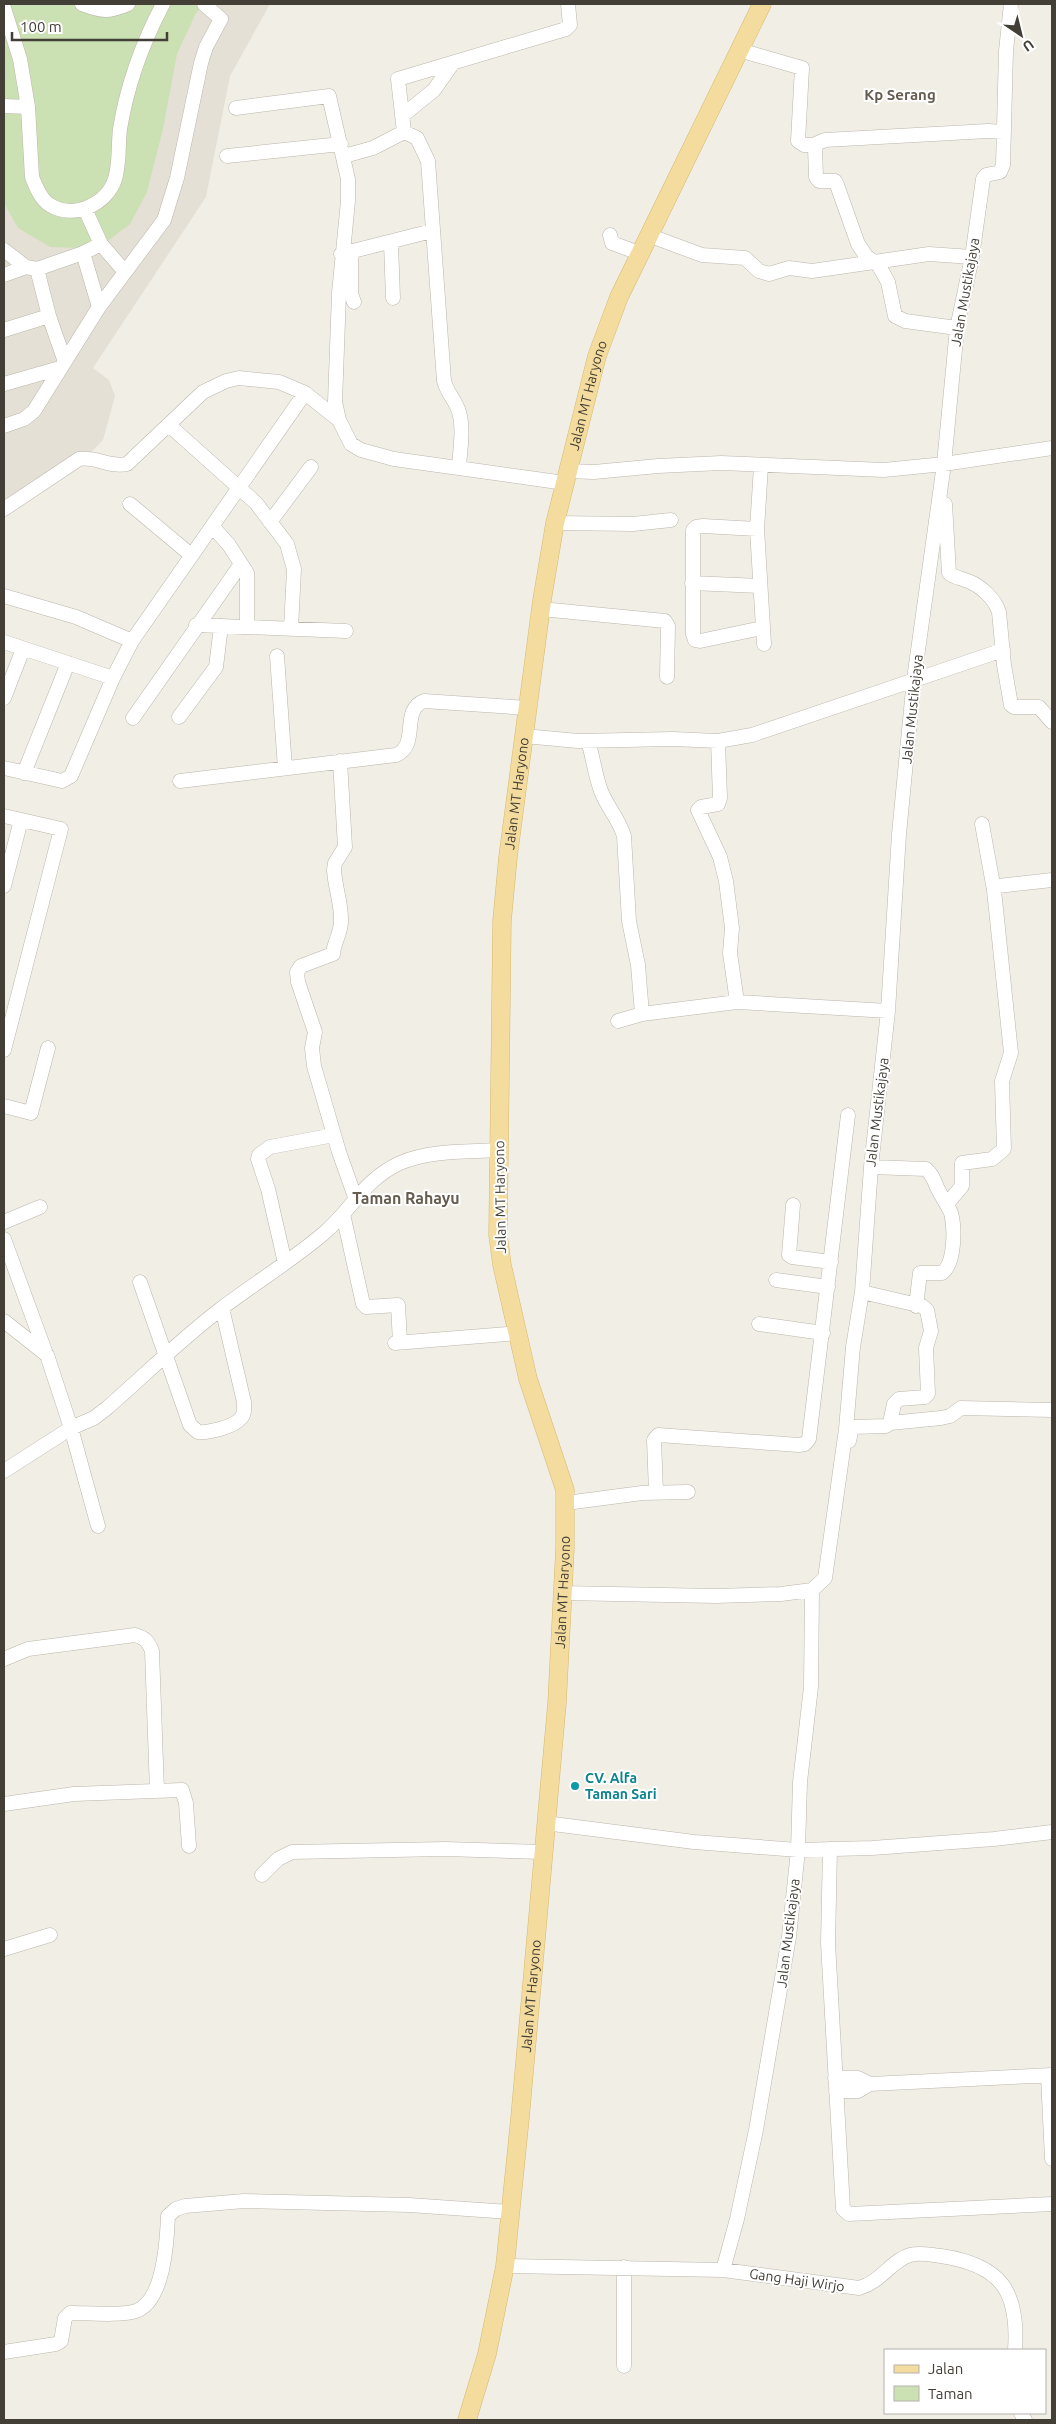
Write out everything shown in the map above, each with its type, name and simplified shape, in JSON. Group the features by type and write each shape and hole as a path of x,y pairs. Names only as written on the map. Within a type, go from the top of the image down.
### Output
{"main road":[{"name":"Jalan MT Haryono","path":"467,2420 487,2354 505,2266 557,1703 566,1502 565,1490 528,1379 499,1248 498,1150 502,921 524,736 555,523 597,356 619,297 639,253 762,4"}],"street":[{"path":"82,4 96,9 111,11 128,4"},
{"path":"4,8 20,59 28,107 31,165 36,188 49,205 71,212 85,209 108,192 115,179 120,129 136,67 163,4"},
{"path":"4,426 24,419 34,411 99,307 164,220 171,201 201,63 206,47 222,19 204,4"},
{"path":"404,132 398,79 566,29 570,25 568,4"},
{"name":"Jalan Mustikajaya","path":"723,2270 743,2192 781,1992 793,1908 798,1850 800,1782 811,1687 816,1587 825,1578 828,1566 846,1429 853,1347 862,1292 870,1167 888,1011 899,834 914,679 942,483 957,328 972,257 983,180 986,175 1000,172 1003,165 1005,148 1003,132 1006,51 1011,4"},
{"path":"739,50 798,65 802,68 798,141 804,144 813,144 825,140 988,131 1003,132"},
{"path":"402,116 434,90 453,63"},
{"path":"236,108 329,96 348,179 346,252 335,402 339,420 351,444 361,450 394,459 566,477 594,472 658,466 721,463 884,470 944,464 1052,448"},
{"path":"4,106 28,107"},
{"path":"227,156 373,148 404,132"},
{"path":"404,132 417,138 428,161 444,380 446,392 460,412 459,467"},
{"path":"813,144 816,151 816,177 819,181 835,181 837,184 858,244 866,256 875,263 888,282 894,316 905,321 957,328"},
{"path":"85,209 101,244 125,272"},
{"path":"346,252 432,231"},
{"path":"610,235 612,243 639,253"},
{"path":"648,235 702,254 744,258 759,271 769,274 789,268 812,271 929,254 972,257"},
{"path":"391,242 393,298"},
{"path":"4,275 83,253 101,244"},
{"path":"4,250 32,268 49,316 62,364"},
{"path":"346,252 350,294 354,302"},
{"path":"83,253 99,307"},
{"path":"4,330 49,316"},
{"path":"4,384 62,364"},
{"path":"4,509 78,459 86,458 117,466 127,464 170,426 204,392 226,381 240,378 279,382 305,393 339,420"},
{"path":"4,768 62,781 67,780 71,776 113,678 132,641 305,393"},
{"path":"170,426 256,504 288,544 294,569 291,629"},
{"path":"761,466 757,529 764,644"},
{"path":"270,522 311,467"},
{"path":"942,483 950,573 955,578 970,582 997,604 1011,705 1014,707 1039,707 1052,722"},
{"path":"130,504 191,555"},
{"path":"555,523 633,524 671,520"},
{"path":"213,527 247,573 247,626"},
{"path":"757,529 696,527 693,530 693,634 695,640 700,641 762,628"},
{"path":"133,718 196,625 241,564"},
{"path":"692,583 760,586"},
{"path":"4,596 76,617 132,641"},
{"path":"541,609 665,622 668,626 667,677"},
{"path":"196,625 346,631"},
{"path":"179,717 216,667 221,626"},
{"path":"4,642 113,678"},
{"path":"4,698 22,649"},
{"path":"524,736 588,741 673,739 718,741 752,734 866,698 914,679 1003,650"},
{"path":"277,656 285,768"},
{"path":"24,773 68,663"},
{"path":"180,781 389,756 403,752 410,740 412,713 416,706 424,701 528,708"},
{"path":"588,741 601,790 609,809 620,824 624,836 629,921 638,965 642,1014"},
{"path":"718,741 720,798 718,804 701,807 698,810 720,857 725,876 730,904 732,928 730,953 737,1002"},
{"path":"340,761 345,847 335,863 334,870 341,919 340,931 334,942 333,954 301,966 297,976 316,1032 312,1048 314,1066 334,1135 355,1197"},
{"path":"4,816 61,829 4,1050"},
{"path":"4,886 21,820"},
{"path":"947,1204 962,1186 962,1163 992,1159 1004,1149 1002,1081 1011,1053 994,890 982,824"},
{"path":"994,890 998,886 1052,880"},
{"path":"618,1021 642,1014 737,1002 888,1011"},
{"path":"4,1106 31,1113 48,1048"},
{"path":"656,1492 654,1440 658,1435 798,1445 808,1442 823,1333 848,1115"},
{"path":"285,1262 268,1189 258,1159 259,1155 270,1148 334,1135"},
{"path":"4,1471 71,1428 94,1418 107,1408 165,1354 222,1308 324,1233 370,1182 387,1170 415,1158 435,1154 498,1150"},
{"path":"870,1167 926,1169 933,1175 936,1187 947,1204 954,1231 948,1266 942,1273 920,1273 916,1306"},
{"path":"793,1205 789,1255 831,1262"},
{"path":"4,1222 40,1207"},
{"path":"343,1214 363,1304 366,1307 398,1305 398,1343 518,1333"},
{"path":"4,1239 47,1354 71,1428 98,1526"},
{"path":"776,1280 828,1287"},
{"path":"140,1282 190,1425 203,1433 238,1422 244,1413 244,1402 222,1308"},
{"path":"862,1292 924,1308 930,1320 930,1331 926,1348 928,1394 925,1397 899,1399 894,1404 890,1423"},
{"path":"4,1321 47,1354"},
{"path":"758,1324 823,1333"},
{"path":"562,1593 732,1596 816,1587 829,1578 832,1567 852,1427 886,1426 890,1423 941,1418 950,1416 961,1408 1052,1410"},
{"path":"566,1502 656,1492 688,1492"},
{"path":"4,1659 28,1649 135,1635 144,1638 152,1651 157,1791"},
{"path":"4,1804 74,1794 182,1790 185,1795 189,1846"},
{"path":"546,1824 694,1842 798,1850 994,1840 1052,1832"},
{"path":"262,1875 278,1859 292,1852 444,1849 543,1852"},
{"path":"830,1849 828,1943 835,2085 842,2204 848,2214 1052,2204"},
{"path":"4,1948 50,1935"},
{"path":"835,2085 858,2091 870,2084 1050,2076 1052,2159"},
{"path":"4,2352 56,2344 61,2341 65,2318 70,2313 134,2312 148,2304 164,2261 168,2216 176,2209 185,2206 244,2201 409,2205 510,2212"},
{"name":"Gang Haji Wirjo","path":"505,2266 723,2270 859,2288 878,2280 908,2255 918,2253 974,2263 993,2276 1009,2296 1015,2309 1015,2349"},
{"path":"624,2267 624,2366"}],"shaded area":[{"path":"4,4 270,4 230,76 206,197 93,368 109,380 115,396 103,440 80,464 4,517"}],"green space":[{"path":"4,4 204,4 196,13 177,54 163,129 147,192 130,224 109,240 78,248 50,247 18,228 4,203"}],"place":[{"name":"CV. Alfa Taman Sari","path":"575,1786"}],"district":[{"name":"Kp Serang","path":"900,95"},
{"name":"Taman Rahayu","path":"406,1198"}]}
